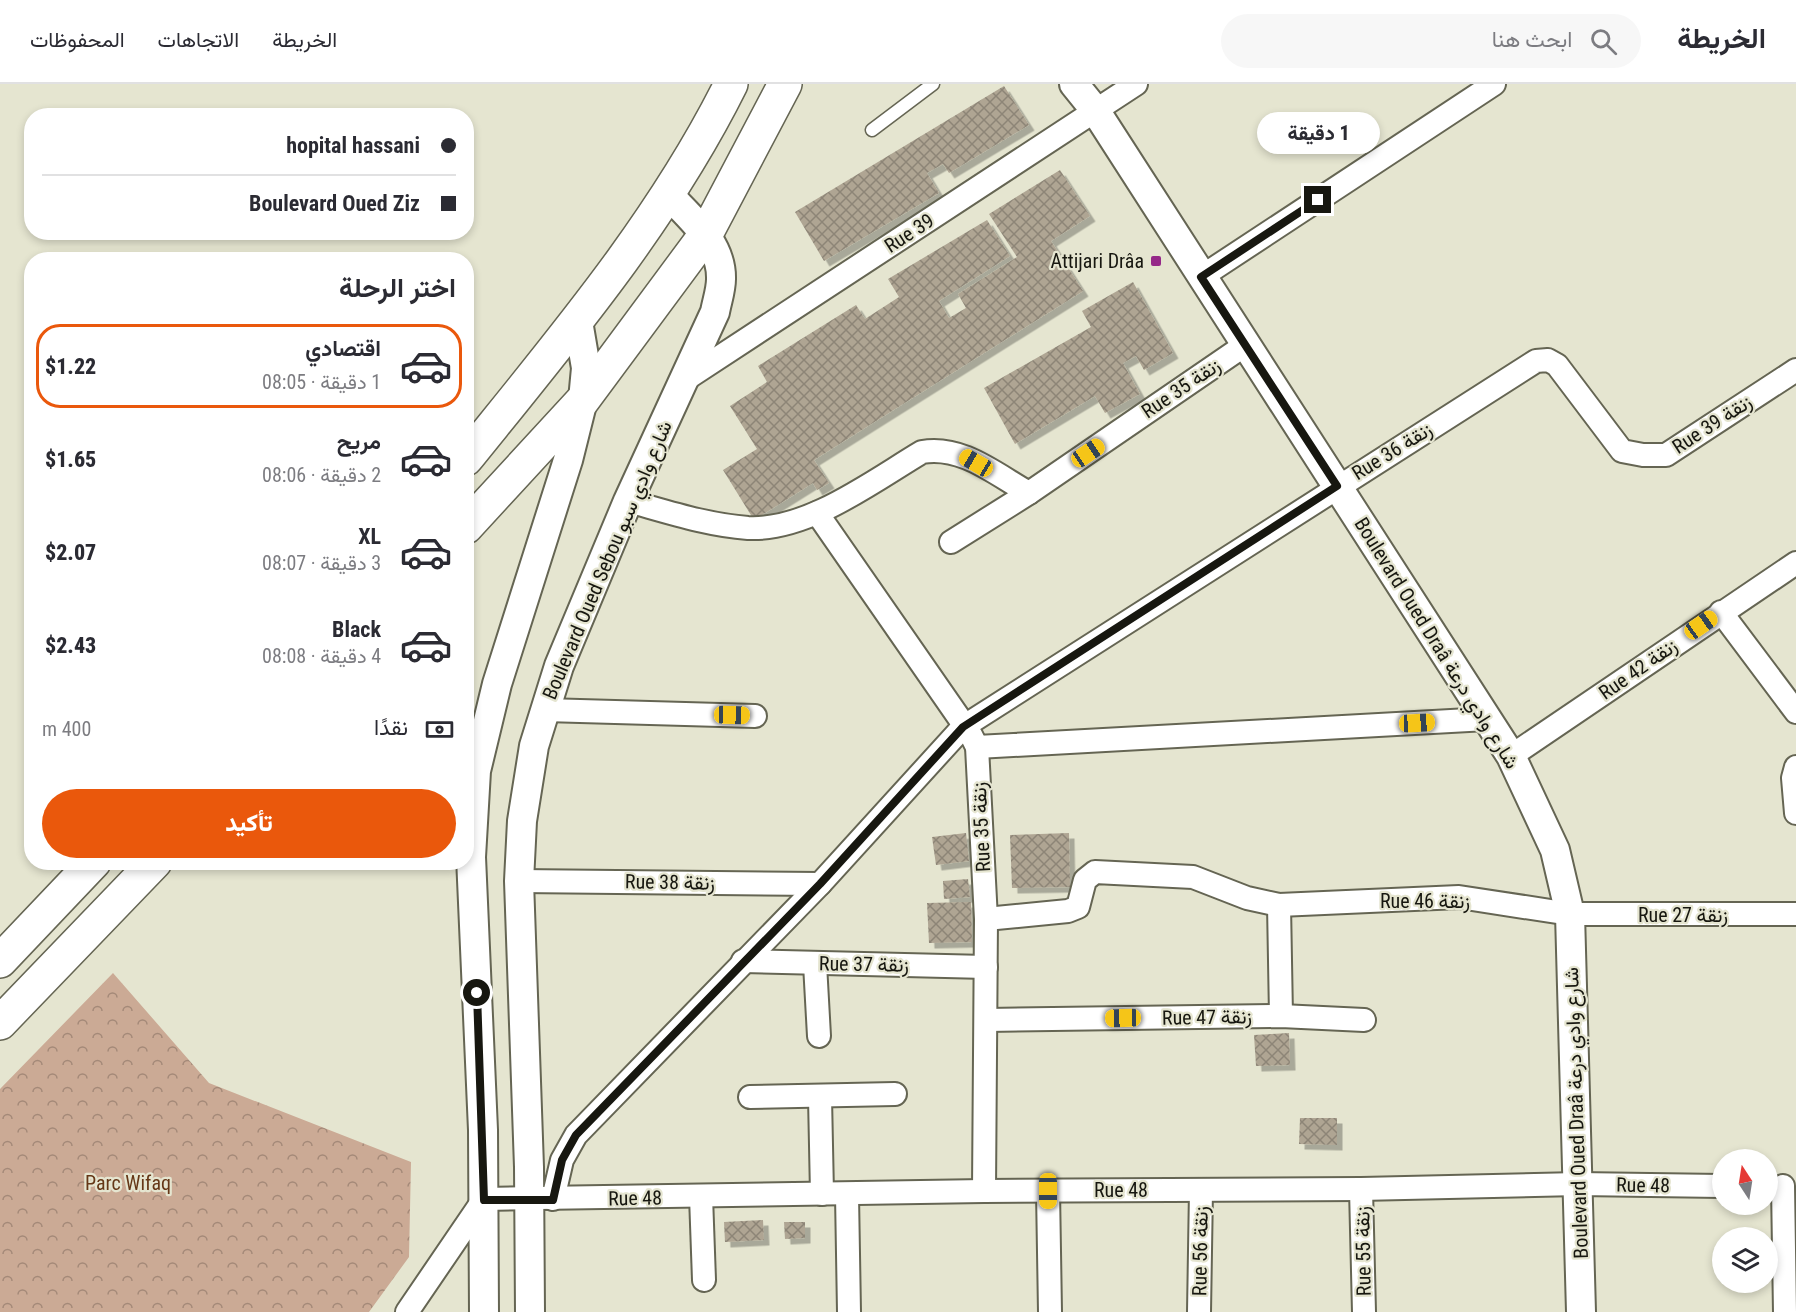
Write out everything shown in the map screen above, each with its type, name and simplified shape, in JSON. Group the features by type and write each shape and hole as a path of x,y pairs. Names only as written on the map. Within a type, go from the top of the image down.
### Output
{"main road":[{"path":"474,449 578,321 668,194 731,84"},
{"path":"474,518 583,400 706,234 785,84"},
{"path":"0,961 86,870"},
{"path":"93,870 119,900"},
{"path":"0,1023 148,870"}],"street":[{"name":"Boulevard Oued Draâ شارع وادي درعة","path":"1074,84 1095,110 1511,756 1555,850 1570,914 1581,1312"},
{"name":"Rue 39","path":"683,381 1136,84"},
{"path":"1201,277 1494,84"},
{"name":"Boulevard Oued Sebou شارع وادي سبو","path":"530,1312 541,1200 519,880 522,821 534,746 559,666 628,501 715,312 721,279 718,258 706,234 668,194"},
{"path":"474,805 476,771 497,684 568,460 583,400 586,368 578,321"},
{"name":"Rue 35 زنقة","path":"951,542 1029,493 1245,345"},
{"name":"Rue 36 زنقة","path":"541,1200 576,1135 820,884 963,727 1536,361 1548,360 1557,365 1622,451"},
{"name":"Rue 39 زنقة","path":"1622,451 1643,455 1665,455 1796,370"},
{"path":"628,501 708,523 751,528 794,521 818,513 922,452 940,449 959,453 1029,493"},
{"path":"818,513 977,747 1487,719"},
{"name":"Rue 42 زنقة","path":"1511,756 1720,612 1796,563"},
{"path":"1720,612 1796,712"},
{"path":"545,710 755,716"},
{"name":"Rue 35 زنقة","path":"977,747 986,919 984,1191"},
{"path":"1796,767 1793,778 1796,813"},
{"path":"472,870 484,1200 484,1312"},
{"name":"Rue 46 زنقة","path":"986,919 1068,911 1078,907 1085,880 1095,872 1193,877 1247,898 1279,905 1459,897 1570,914"},
{"name":"Rue 38 زنقة","path":"519,880 820,884"},
{"name":"Rue 47 زنقة","path":"987,1020 1281,1016 1279,905"},
{"name":"Rue 27 زنقة","path":"1570,914 1796,914"},
{"name":"Rue 37 زنقة","path":"743,961 986,967"},
{"path":"815,964 819,1036"},
{"path":"1281,1016 1364,1020"},
{"path":"750,1097 895,1094"},
{"path":"820,1097 822,1194"},
{"name":"Rue 48","path":"484,1200 984,1191 1361,1189 1578,1184 1712,1186"},
{"path":"1782,1186 1785,1312"},
{"name":"Rue 55 زنقة","path":"1361,1189 1364,1312"},
{"name":"Rue 56 زنقة","path":"1199,1312 1201,1190"},
{"path":"1048,1191 1050,1312"},
{"path":"847,1195 849,1312"},
{"path":"701,1196 704,1280"},
{"path":"407,1312 484,1200"}],"lane":[{"path":"872,130 933,84"}],"green space":[{"name":"Parc Wifaq","path":"113,973 209,1083 411,1162 409,1257 369,1312 0,1312 0,1089"}],"building":[{"path":"1004,86 1029,125 949,173 943,164 927,173 939,193 824,261 795,212"},
{"path":"1060,170 1090,216 1051,241 1083,291 814,460 829,483 817,490 813,483 754,520 723,470 757,449 730,406 767,382 758,366 856,305 865,319 899,297 888,279 987,220 1010,256 939,301 949,318 966,308 958,294 1017,257 989,214"},
{"path":"1133,282 1173,353 1144,370 1136,356 1123,363 1140,394 1105,413 1095,396 1015,444 984,388 1091,327 1082,311"},
{"path":"966,833 969,861 936,865 932,837"},
{"path":"1069,833 1070,887 1012,888 1010,835"},
{"path":"968,879 970,897 944,899 943,881"},
{"path":"971,902 972,942 929,943 927,903"},
{"path":"1289,1033 1290,1065 1256,1066 1254,1035"},
{"path":"1300,1118 1337,1118 1337,1145 1299,1144"},
{"path":"763,1220 764,1240 725,1242 724,1222"},
{"path":"784,1222 805,1222 805,1238 785,1239"}],"place":[{"name":"Attijari Drâa","path":"1156,261"}],"route":[{"path":"477,993 484,1200 553,1200 562,1160 576,1135 820,884 963,727 1337,486 1201,277 1318,200"}]}
